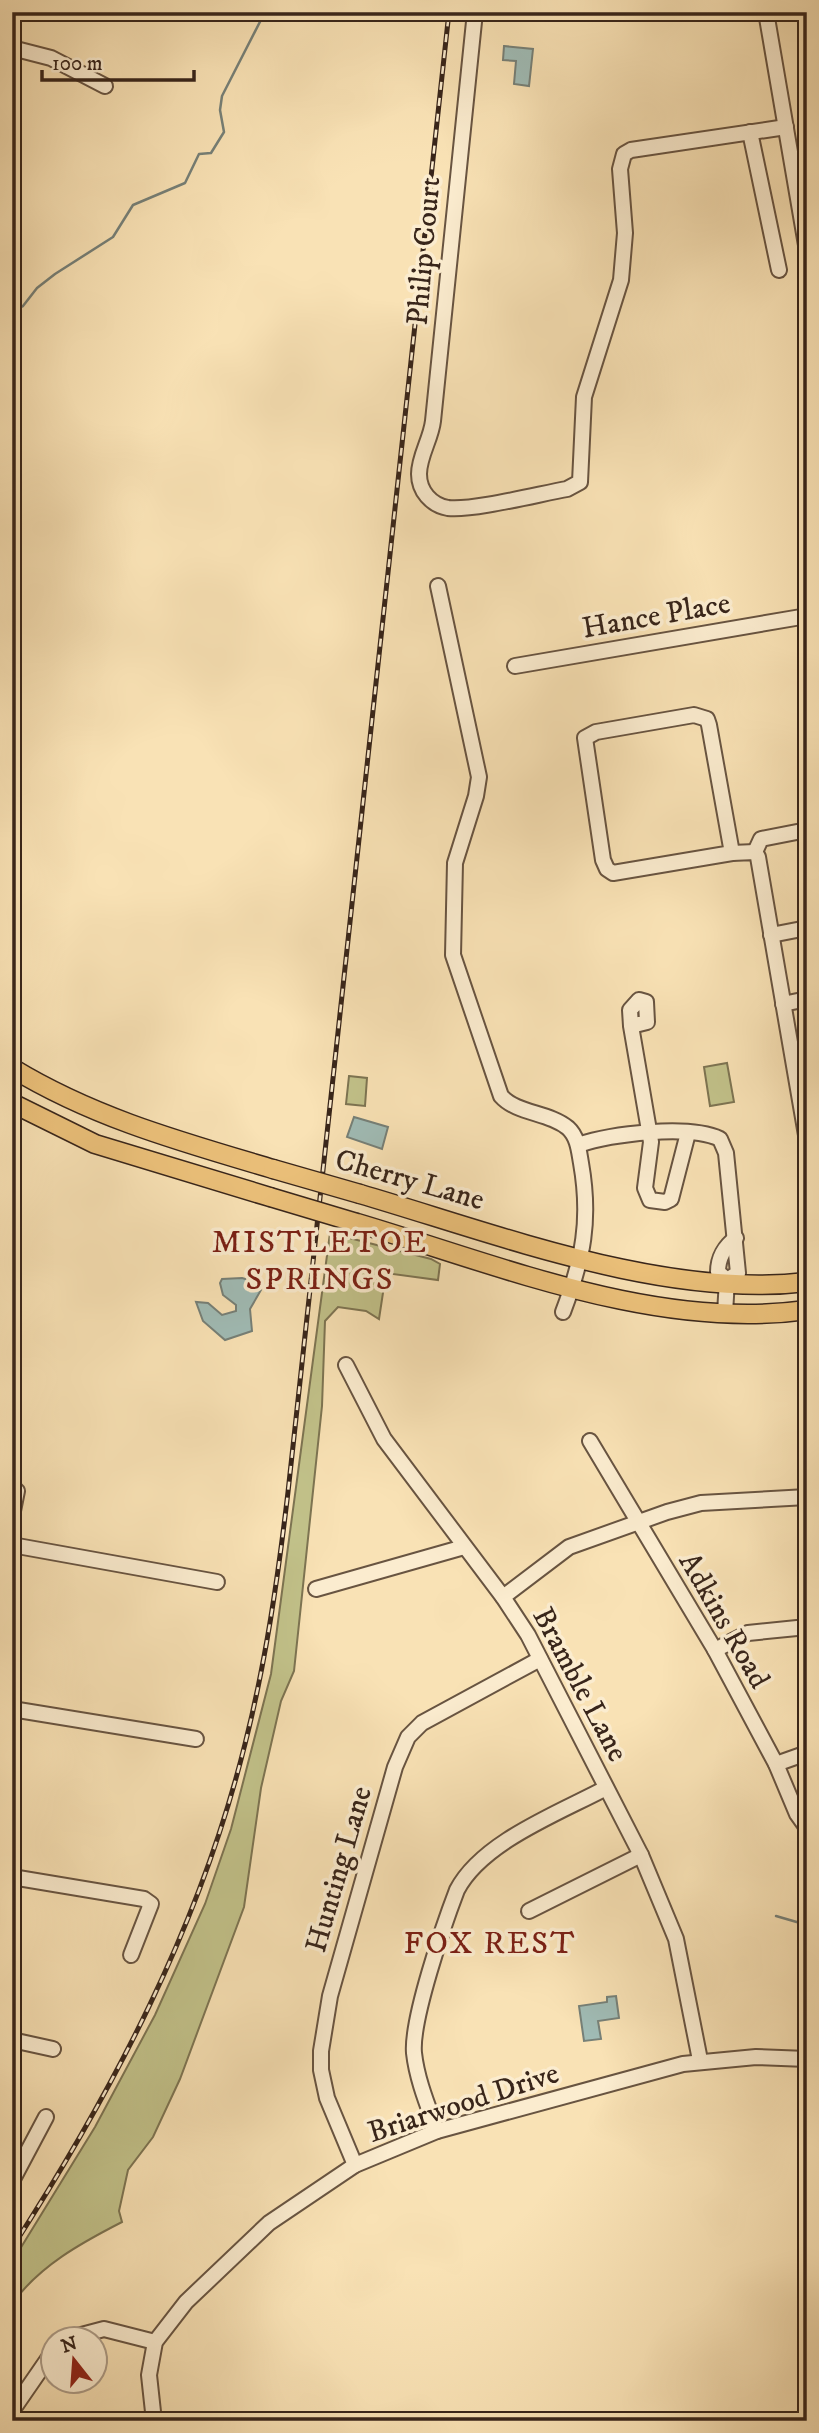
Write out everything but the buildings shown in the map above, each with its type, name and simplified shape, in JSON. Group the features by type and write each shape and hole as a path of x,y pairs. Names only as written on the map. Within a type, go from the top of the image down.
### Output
{"main road":[{"name":"Cherry Lane","path":"12,1068 75,1103 124,1124 582,1258 652,1275 726,1282 807,1282"},
{"name":"Cherry Lane","path":"12,1103 95,1144 572,1287 649,1307 725,1313 807,1310"}],"street":[{"name":"Philip Court","path":"475,12 433,421 419,468 424,492 438,505 457,508 567,489 578,484 582,474 584,397 621,280 625,233 620,163 624,154 750,132"},
{"path":"766,12 786,127 800,175 807,251"},
{"path":"12,48 51,58 105,86"},
{"path":"779,270 750,132 786,127"},
{"path":"438,586 479,777 477,796 455,863 455,964 501,1096 509,1103 568,1128 578,1145 586,1205 582,1258 563,1312"},
{"name":"Hance Place","path":"515,666 807,616"},
{"path":"732,853 707,719 694,715 596,732 584,738 607,869 619,873 732,853 755,852"},
{"path":"755,852 761,839 807,830"},
{"path":"755,852 760,862 783,1004 803,1098 807,1142"},
{"path":"771,935 807,928"},
{"path":"783,1004 807,999"},
{"path":"631,1026 652,1148 646,1196 650,1200 665,1202 673,1193 688,1133"},
{"path":"578,1145 606,1137 688,1133 715,1137 725,1146 736,1237 718,1263 718,1272 726,1282 725,1313"},
{"name":"Bramble Lane","path":"346,1365 384,1439 503,1597 540,1659 641,1855 676,1939 700,2060"},
{"name":"Adkins Road","path":"590,1441 715,1650 776,1763 797,1814 807,1828"},
{"path":"12,1516 16,1491"},
{"path":"503,1597 562,1551 637,1522 694,1504 807,1497"},
{"path":"12,1545 217,1582"},
{"path":"316,1589 464,1547"},
{"path":"715,1650 748,1633 807,1627"},
{"name":"Hunting Lane","path":"355,2165 324,2086 321,2070 324,2020 394,1767 408,1737 422,1723 540,1659"},
{"path":"12,1709 196,1739"},
{"path":"776,1763 807,1753"},
{"path":"437,2131 416,2064 415,2033 457,1890 469,1872 488,1854 606,1788"},
{"path":"529,1911 641,1855"},
{"path":"12,1877 144,1899 151,1904 131,1955"},
{"path":"12,2040 53,2049"},
{"name":"Briarwood Drive","path":"154,2421 149,2375 155,2342 186,2302 243,2244 293,2204 355,2165 437,2131 700,2060 757,2057 807,2059"},
{"path":"12,2181 46,2117"},
{"path":"108,2330 155,2342"},
{"path":"12,2412 38,2374"}],"green space":[{"path":"727,1063 734,1102 710,1106 704,1067"},
{"path":"349,1076 367,1078 365,1106 346,1104"},
{"path":"330,1233 431,1259 440,1264 438,1280 386,1273 379,1319 366,1311 338,1307 325,1321 322,1406 294,1671 281,1701 261,1788 244,1907 180,2079 153,2137 128,2170 119,2211 122,2222 76,2247 48,2267 12,2304 12,2262 95,2127 155,2015 205,1904 231,1829 271,1674"}],"water":[{"path":"504,46 533,49 529,86 514,84 516,61 503,60"},
{"path":"354,1117 388,1127 382,1149 347,1137"},
{"path":"242,1278 252,1281 261,1290 250,1309 252,1331 225,1340 203,1321 196,1302 208,1303 222,1315 236,1311 236,1305 223,1295 220,1283 222,1279"},
{"path":"616,1996 619,2018 598,2021 601,2039 584,2041 579,2006 607,2002 607,1997"}],"waterway":[{"path":"12,311 23,306 37,288 55,274 113,237 133,205 185,183 199,154 211,153 224,132 220,110 222,96 265,12"},
{"path":"776,1916 807,1925"}],"railway":[{"path":"12,2248 85,2129 150,2005 178,1942 226,1811 259,1682 276,1587 288,1492 449,12"}],"district":[{"name":"MISTLETOE SPRINGS","path":"320,1260"},
{"name":"FOX REST","path":"490,1942"}]}
